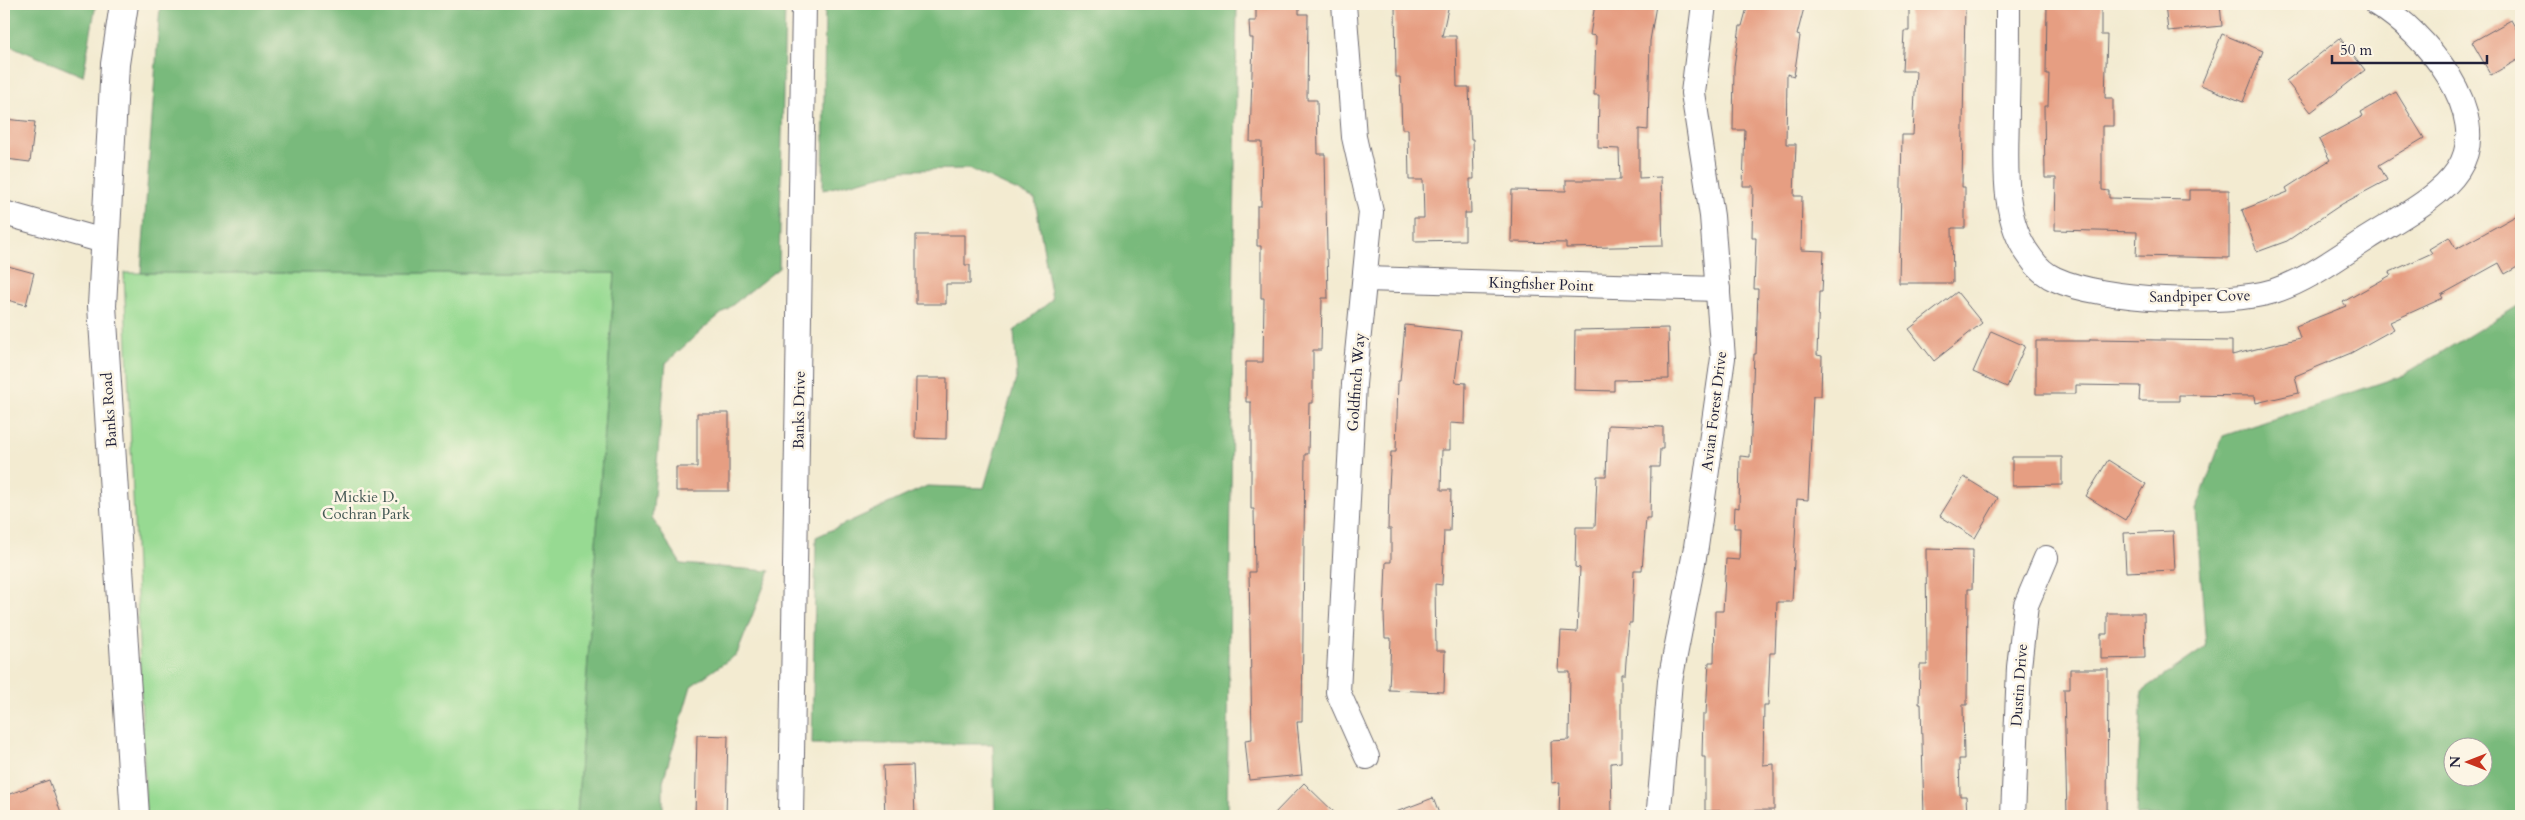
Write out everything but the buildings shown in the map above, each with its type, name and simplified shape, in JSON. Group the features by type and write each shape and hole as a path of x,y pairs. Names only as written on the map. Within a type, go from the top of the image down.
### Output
{"street":[{"name":"Banks Road","path":"124,4 115,64 107,242 102,306 135,816"},
{"name":"Banks Drive","path":"791,816 804,4"},
{"name":"Goldfinch Way","path":"1344,4 1354,137 1371,212 1354,384 1338,692 1367,757"},
{"name":"Avian Forest Drive","path":"1660,816 1659,809 1670,681 1696,548 1723,358 1712,216 1693,93 1704,4"},
{"name":"Sandpiper Cove","path":"2008,4 2006,175 2014,221 2020,240 2030,257 2042,270 2053,278 2078,286 2140,297 2182,298 2244,297 2292,284 2418,206 2446,184 2457,172 2464,160 2469,135 2467,122 2458,95 2441,65 2415,33 2377,4"},
{"path":"4,213 107,242"},
{"name":"Kingfisher Point","path":"1365,279 1718,289"},
{"name":"Dustin Drive","path":"2013,816 2019,676 2026,605 2046,558"}],"green space":[{"path":"4,4 96,4 83,76 4,43"},
{"path":"183,4 785,4 779,268 706,326 666,363 652,518 681,564 770,571 737,654 691,686 663,781 663,816 577,816 615,273 141,273 160,6"},
{"path":"825,4 1237,4 1227,816 995,816 993,744 812,744 816,537 927,486 984,488 1017,376 1014,331 1052,300 1035,199 970,169 904,170 823,190"},
{"name":"Mickie D. Cochran Park","path":"124,273 615,273 577,816 146,816"},
{"path":"2521,304 2521,816 2136,816 2142,691 2206,647 2196,510 2223,436 2404,375"}]}
